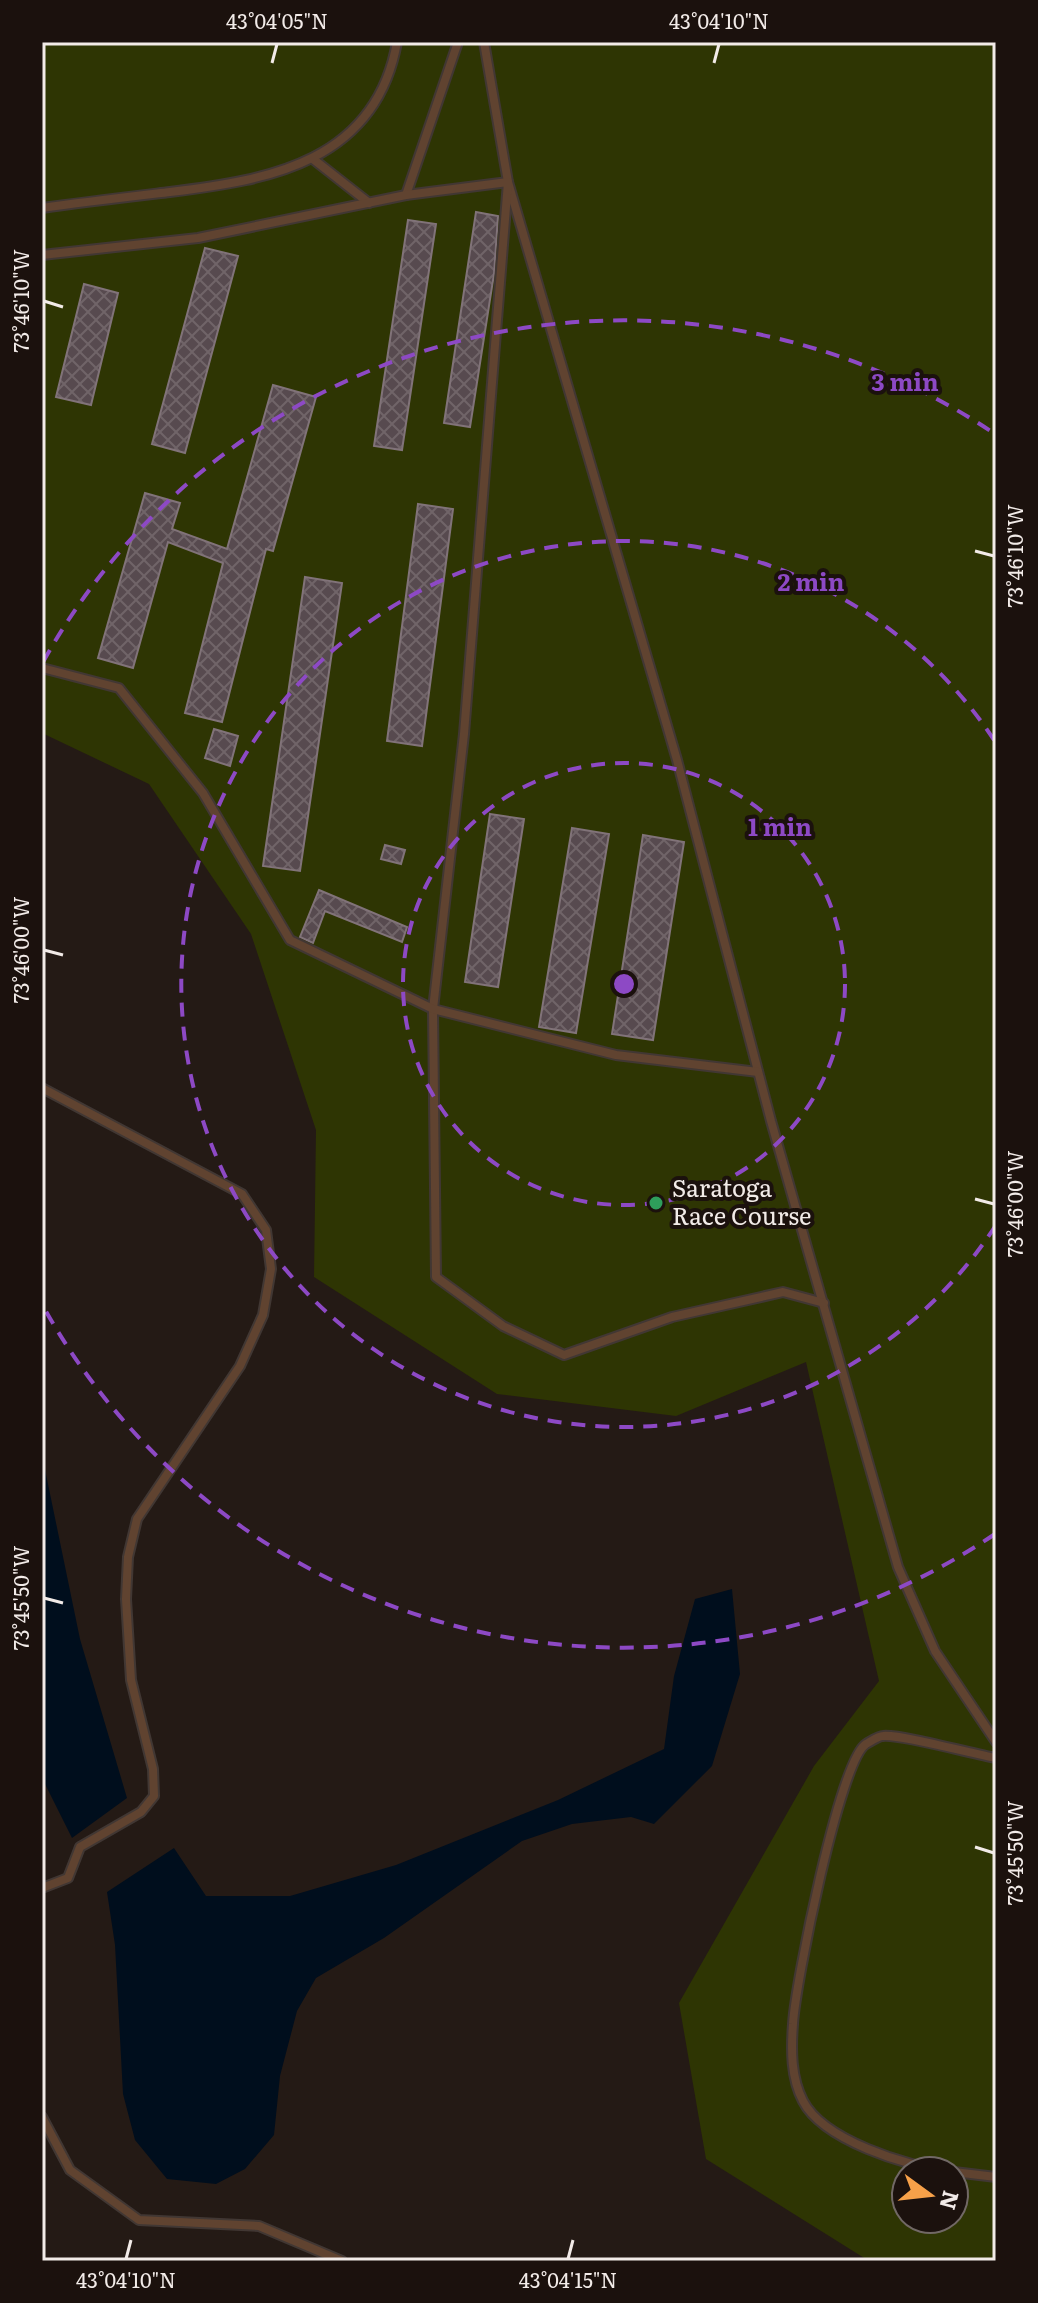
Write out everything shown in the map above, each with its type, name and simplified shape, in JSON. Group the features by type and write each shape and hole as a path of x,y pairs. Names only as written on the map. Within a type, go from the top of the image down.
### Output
{"lane":[{"path":"42,208 242,183 277,175 313,159 346,133 377,97 393,63 397,42"},
{"path":"406,195 458,42"},
{"path":"484,42 508,182 665,716 758,1072 898,1567 935,1651 996,1742"},
{"path":"313,159 369,203"},
{"path":"42,255 198,238 406,195 508,182"},
{"path":"508,182 464,734 433,1009 436,1277 503,1326 564,1355 672,1317 783,1292 824,1303"},
{"path":"42,668 119,688 203,793 290,940 433,1009 616,1055 758,1072"},
{"path":"42,1088 242,1194 266,1230 271,1269 263,1315 240,1366 137,1519 128,1557 126,1599 131,1680 153,1769 154,1796 141,1812 80,1847 68,1878 42,1888"},
{"path":"890,2157 847,2141 805,2105 796,2085 793,2065 797,1981 809,1918 851,1772 862,1746 882,1736 996,1758"},
{"path":"42,2117 70,2170 139,2220 259,2226 342,2261"},
{"path":"970,2174 996,2177"}],"green space":[{"name":"Saratoga Race Course","path":"42,42 996,42 996,2261 869,2261 706,2159 679,2003 814,1766 879,1681 806,1362 676,1416 497,1394 314,1277 316,1130 251,934 149,784 42,733"}],"water":[{"path":"42,1455 80,1639 127,1798 72,1838 42,1778"},
{"path":"732,1589 740,1674 712,1766 654,1824 631,1817 572,1824 522,1841 384,1938 316,1978 297,2011 280,2076 274,2135 245,2169 216,2184 167,2179 135,2140 123,2094 115,1945 107,1892 174,1848 206,1896 290,1896 396,1865 558,1800 664,1749 674,1676 695,1599"}],"building":[{"path":"476,212 498,216 494,274 470,427 444,423"},
{"path":"408,220 436,224 402,450 374,446"},
{"path":"205,248 238,256 185,453 152,444"},
{"path":"84,284 118,293 91,405 56,397"},
{"path":"273,385 316,397 273,551 266,549 222,722 185,713 223,563 168,542 133,668 98,658 145,493 180,503 172,529 227,549"},
{"path":"418,504 453,509 422,746 387,741"},
{"path":"305,577 342,583 300,871 263,866"},
{"path":"214,729 238,736 230,766 205,758"},
{"path":"490,814 524,819 498,987 465,982"},
{"path":"572,828 609,834 576,1033 539,1027"},
{"path":"643,835 684,842 653,1040 612,1034"},
{"path":"385,845 405,850 401,864 381,859"},
{"path":"319,890 407,927 402,942 325,911 313,943 300,937"}],"place":[{"name":"Saratoga Race Course","path":"656,1203"}]}
